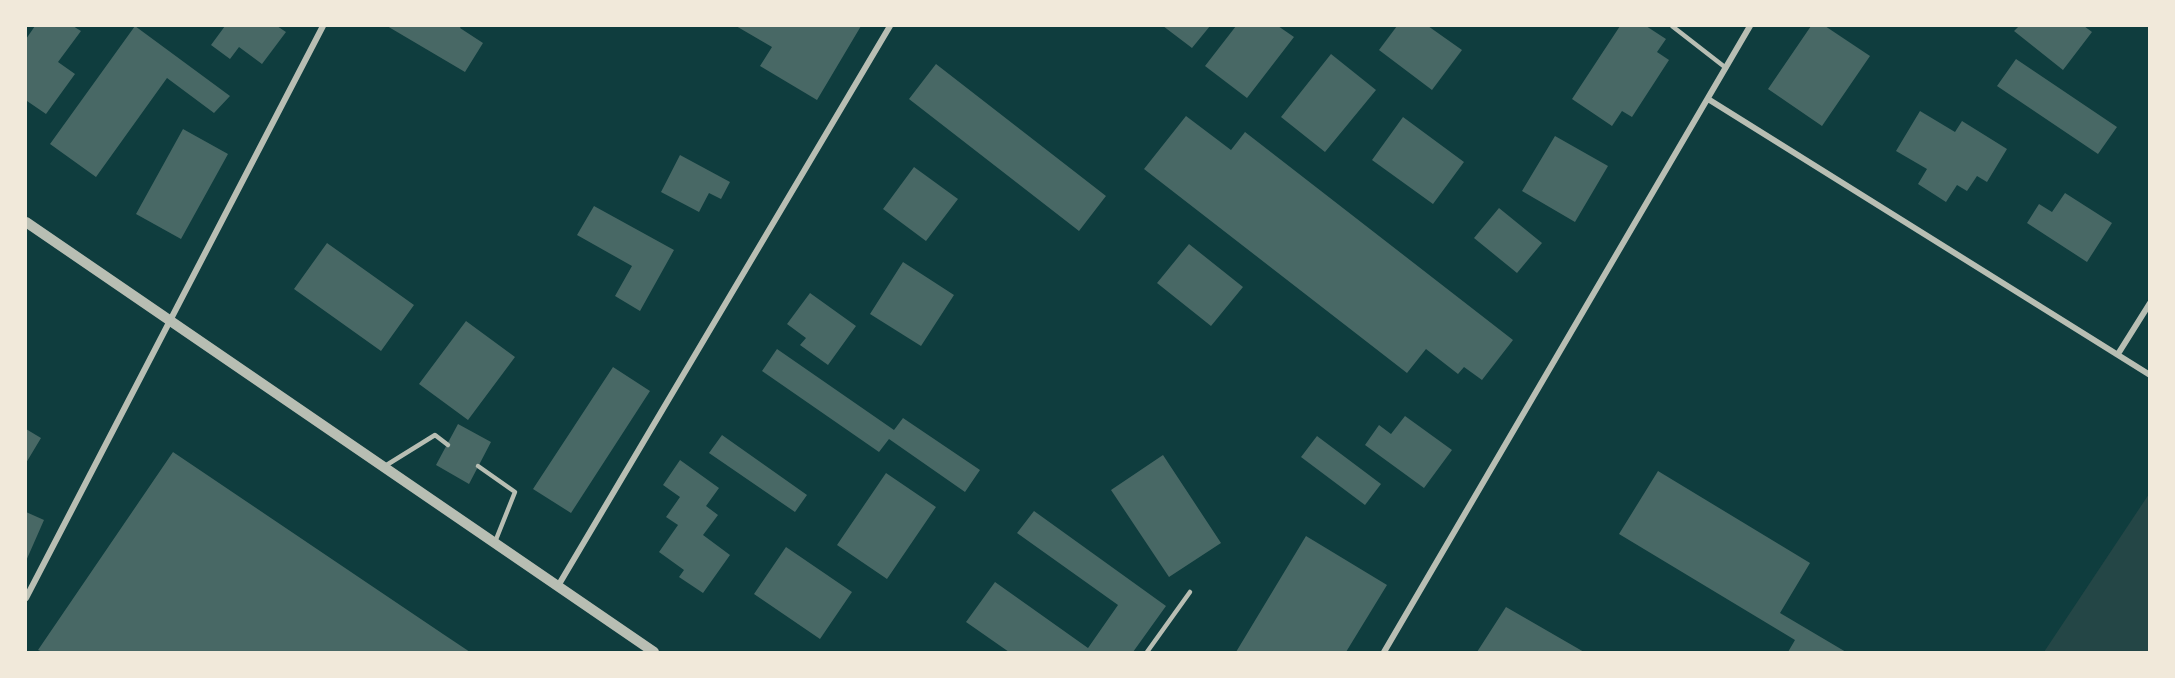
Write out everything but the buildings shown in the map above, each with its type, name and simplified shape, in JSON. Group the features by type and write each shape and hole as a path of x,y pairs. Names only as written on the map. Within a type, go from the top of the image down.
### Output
{"street":[{"path":"26,598 323,26"},
{"path":"558,586 890,26"},
{"path":"1383,652 1750,26"},
{"path":"1708,99 2150,375"},
{"path":"26,222 654,652"},
{"path":"2118,354 2150,303"}],"lane":[{"path":"1671,26 1725,68"},
{"path":"383,467 435,435 448,445"},
{"path":"478,466 515,492 494,543"},
{"path":"1147,652 1190,592"}],"shaded area":[{"path":"2149,494 2149,652 2044,652"}]}
